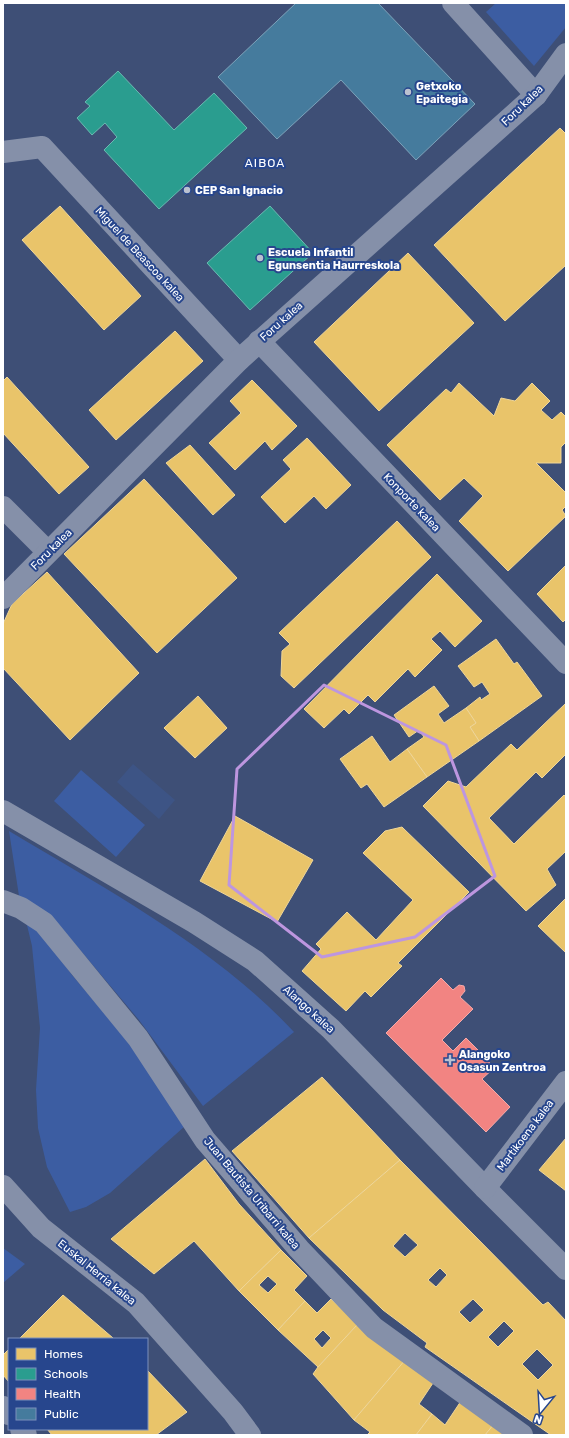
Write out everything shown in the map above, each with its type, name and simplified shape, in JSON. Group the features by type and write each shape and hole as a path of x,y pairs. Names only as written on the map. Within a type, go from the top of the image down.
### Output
{"street":[{"path":"453,3 536,95"},
{"name":"Foru kalea","path":"3,598 238,360 536,95 566,54"},
{"name":"Miguel de Beascoa kalea","path":"3,152 42,148 238,360"},
{"name":"Konporte kalea","path":"259,341 566,663"},
{"path":"3,507 48,552"},
{"name":"Alango kalea","path":"3,811 194,922 255,961 332,1029 485,1188 566,1268"},
{"name":"Juan Bautista Uribarri kalea","path":"3,901 21,908 44,923 138,1038 205,1140 299,1249 374,1328 522,1435"},
{"name":"Martikoena kalea","path":"485,1188 566,1082"},
{"name":"Euskal Herria kalea","path":"3,1186 41,1228 136,1303 233,1412 250,1435"}],"highlighted area":[{"path":"324,685 446,745 495,876 415,937 322,957 229,885 237,769"}],"shaded area":[{"path":"496,3 566,3 566,27 534,66 486,12"},
{"path":"133,764 175,800 159,819 117,782"},
{"path":"81,770 145,825 116,857 54,801"},
{"path":"9,831 121,898 195,947 230,973 294,1032 203,1106 139,1020 70,938 19,896"},
{"path":"26,921 47,940 72,975 194,1118 110,1193 86,1207 70,1212 47,1167 38,1128 36,1090 40,1028 32,946"},
{"path":"3,1248 25,1264 3,1283"}],"building: Homes":[{"path":"560,128 566,134 566,265 505,321 434,245"},
{"path":"60,206 141,296 104,330 22,240"},
{"path":"408,253 474,323 379,411 314,342"},
{"path":"175,331 203,361 116,440 89,410"},
{"path":"7,377 89,467 59,494 3,433 3,381"},
{"path":"252,380 297,426 272,450 265,441 235,470 209,443 241,413 230,401"},
{"path":"459,383 494,416 501,398 515,401 532,383 550,401 541,410 552,420 561,412 566,417 566,442 561,447 561,463 536,463 566,493 566,506 562,510 566,516 508,571 459,521 483,496 464,478 440,500 387,445 446,389 451,393"},
{"path":"307,438 351,485 326,509 314,496 285,523 261,497 291,469 283,460"},
{"path":"190,445 235,495 213,515 166,463"},
{"path":"144,479 237,578 157,653 64,554"},
{"path":"397,521 431,557 294,688 281,676 282,651 290,644 279,633"},
{"path":"566,565 566,619 563,622 537,594"},
{"path":"47,572 139,673 70,740 3,668 3,624 12,604"},
{"path":"437,574 482,621 455,647 440,631 431,639 442,650 415,677 408,669 375,702 368,695 349,714 344,709 324,728 304,709"},
{"path":"496,639 514,664 517,662 542,696 479,741 470,727 476,723 466,708 480,697 481,700 490,694 482,682 474,687 458,666"},
{"path":"434,686 449,706 438,714 444,723 466,708 476,723 470,727 479,741 427,777 407,749 424,737 419,730 409,737 394,715"},
{"path":"198,696 227,728 195,758 164,728"},
{"path":"565,704 566,754 542,778 536,772 489,818 514,844 564,795 566,797 566,851 547,869 556,885 526,911 423,806 448,781 466,787 511,744 517,750"},
{"path":"372,736 390,762 407,749 427,777 384,807 367,784 361,788 340,759"},
{"path":"235,816 313,860 277,922 200,881"},
{"path":"402,827 469,892 398,963 402,966 371,997 365,991 346,1011 302,971 321,949 316,944 347,912 376,940 413,900 363,853 385,831"},
{"path":"566,898 566,953 538,926"},
{"path":"322,1077 400,1160 309,1238 232,1151"},
{"path":"566,1138 566,1191 539,1170"},
{"path":"205,1159 239,1204 281,1250 239,1291 194,1241 154,1274 111,1239"},
{"path":"400,1160 543,1305 548,1302 566,1321 566,1435 551,1435 425,1347 427,1343 383,1310 309,1238","holes":["405,1233 418,1245 405,1257 393,1246","440,1268 447,1275 436,1287 428,1280","473,1299 484,1310 470,1323 459,1312","504,1321 514,1331 498,1347 488,1337","537,1349 553,1365 538,1380 522,1364"]},
{"path":"281,1250 307,1276 294,1290 305,1301 278,1330 239,1291","holes":["268,1276 277,1284 268,1293 259,1285"]},
{"path":"63,1295 113,1338 20,1338"},
{"path":"331,1299 358,1324 318,1367 278,1330 305,1301 317,1313","holes":["323,1330 331,1338 322,1348 314,1339"]},
{"path":"358,1324 406,1359 354,1420 313,1374"},
{"path":"8,1350 8,1381 3,1375 3,1355"},
{"path":"406,1359 435,1380 419,1404 432,1414 416,1435 367,1435 370,1432 354,1420"},
{"path":"148,1371 187,1412 156,1435 52,1435 48,1430 148,1430"},
{"path":"461,1401 494,1424 485,1435 416,1435 432,1414 445,1425"},
{"path":"494,1424 510,1435 485,1435"}],"building: Schools":[{"path":"118,71 174,130 214,93 247,128 159,209 104,150 117,137 105,123 92,135 77,118 90,106 85,102"},
{"name":"Escuela Infantil Egunsentia Haurreskola","path":"270,206 313,253 250,310 207,263"}],"building: Health":[{"name":"Alangoko Osasun Zentroa","path":"441,978 453,990 459,985 464,986 465,991 460,997 473,1009 442,1040 453,1051 466,1038 494,1068 482,1079 510,1107 486,1132 386,1033"}],"building: Public":[{"name":"Getxoko Epaitegia","path":"296,3 378,3 475,104 416,160 341,80 277,139 218,77"}],"place":[{"name":"Getxoko Epaitegia","path":"408,92"},
{"name":"CEP San Ignacio","path":"187,190"},
{"name":"Escuela Infantil Egunsentia Haurreskola","path":"260,258"},
{"name":"Alangoko Osasun Zentroa","path":"450,1060"}],"district":[{"name":"AIBOA","path":"265,163"}]}
